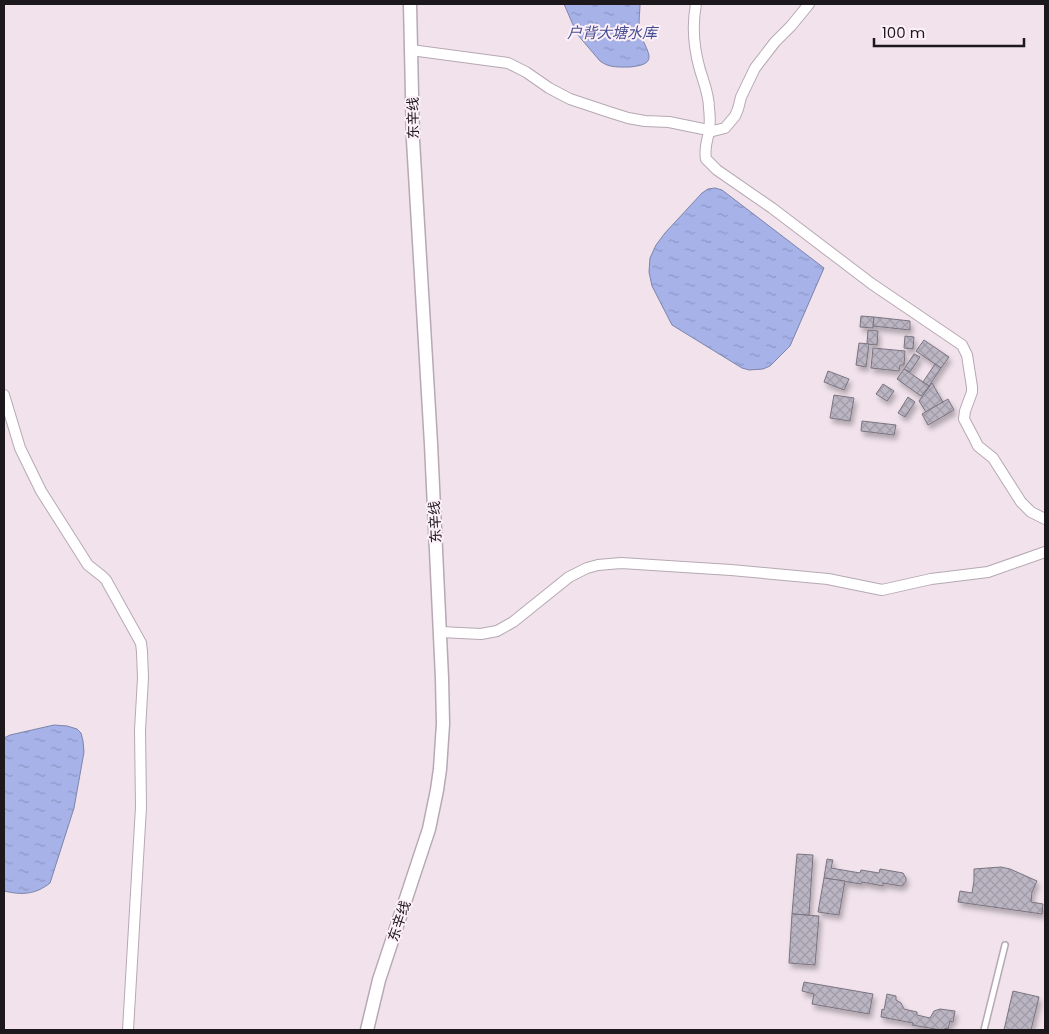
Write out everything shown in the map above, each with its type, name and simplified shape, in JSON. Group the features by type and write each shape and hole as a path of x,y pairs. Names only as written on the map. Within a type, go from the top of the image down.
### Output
{"street":[{"name":"东辛线","path":"367,1030 379,980 431,820 437,790 443,724 431,444 413,140 410,4"},
{"path":"696,4 694,20 695,43 708,94 709,106 709,130 705,148 707,161 872,284 962,345 967,355 972,387 964,419 978,446 993,458 1021,502 1031,512 1045,519"},
{"path":"411,50 508,63 570,99 609,112 628,118 669,122 713,131 725,128 735,116 741,97 758,63 809,4"},
{"path":"4,395 20,448 41,490 88,565 106,580 141,643 143,678 140,730 141,807 128,1030"},
{"path":"440,632 481,634 497,631 513,622 569,577 587,568 604,564 630,563 828,579 882,590 931,579 988,572 1045,552"}],"lane":[{"path":"984,1030 1006,945"}],"water":[{"name":"户背大塘水库","path":"564,4 640,4 639,28 649,59 646,63 630,67 614,67 603,63 577,34"},
{"path":"708,189 722,190 824,268 790,346 770,366 763,369 749,370 742,368 672,325 652,286 649,272 650,258 656,245 702,193"},
{"path":"54,725 77,729 81,733 83,741 84,752 74,808 50,883 39,890 28,893 4,891 4,738"}],"building":[{"path":"861,316 874,317 873,328 860,327"},
{"path":"874,317 910,321 910,330 873,326"},
{"path":"868,330 878,331 877,345 867,344"},
{"path":"905,336 914,337 913,349 904,348"},
{"path":"924,340 949,357 941,368 916,351"},
{"path":"859,343 869,344 866,367 856,365"},
{"path":"873,348 905,351 904,365 900,365 899,371 871,368"},
{"path":"914,354 920,357 910,372 904,369"},
{"path":"935,364 941,368 929,386 923,382"},
{"path":"904,369 929,386 921,396 897,379"},
{"path":"828,371 849,379 844,390 824,382"},
{"path":"932,383 943,402 926,412 919,401"},
{"path":"883,384 894,391 887,401 876,394"},
{"path":"834,395 854,398 850,421 830,418"},
{"path":"908,397 915,402 905,417 898,413"},
{"path":"948,399 954,410 928,425 922,414"},
{"path":"862,421 896,425 894,435 861,431"},
{"path":"797,854 813,855 809,915 792,914"},
{"path":"827,859 833,860 831,868 860,873 861,870 879,873 880,869 903,873 906,881 901,886 883,883 883,886 824,878"},
{"path":"1001,867 1037,881 1032,892 1031,902 1043,904 1042,914 958,902 960,891 972,893 974,869"},
{"path":"824,878 845,881 839,915 818,912"},
{"path":"792,914 819,916 815,965 789,963"},
{"path":"804,982 873,994 869,1014 812,1004 814,994 802,991"},
{"path":"1013,991 1039,997 1031,1030 1004,1030"},
{"path":"887,994 896,996 896,1000 901,1003 904,1009 917,1012 917,1015 930,1018 934,1011 940,1009 955,1011 953,1022 950,1021 948,1029 941,1030 881,1017"}]}
